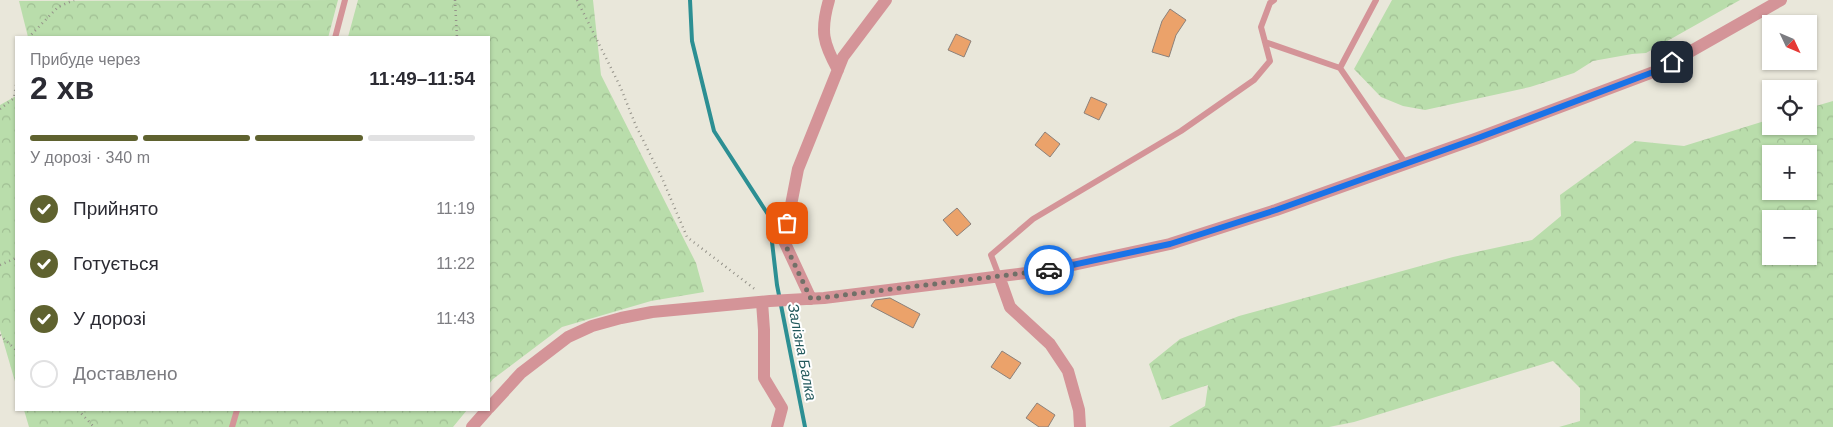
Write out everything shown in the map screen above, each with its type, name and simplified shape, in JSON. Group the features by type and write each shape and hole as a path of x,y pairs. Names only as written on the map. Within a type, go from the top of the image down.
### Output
{"street":[{"path":"828,0 824,16 826,49 838,70"},
{"path":"809,300 784,242 798,169 844,57 886,0"},
{"path":"490,407 521,373 545,352 568,336 592,326 652,312 809,300 1050,270 1170,244 1276,210 1406,164 1656,71 1780,0"},
{"path":"999,276 1010,307 1050,344 1068,371 1079,410 1080,427"},
{"path":"768,302 764,330 764,378 782,408 777,427"},
{"path":"472,427 486,411"}],"lane":[{"path":"336,36 345,0"},
{"path":"999,276 991,255 1033,219 1181,131 1254,80 1270,61 1261,27 1270,3 1274,0"},
{"path":"1340,68 1376,0"},
{"path":"1265,42 1340,68 1406,164"},
{"path":"232,427 237,411"}],"path":[{"path":"30,36 58,7 74,0"},
{"path":"456,0 457,36"},
{"path":"577,0 620,86 687,237 768,302"},
{"path":"0,109 14,98 15,92"},
{"path":"0,265 15,258"},
{"path":"0,334 15,349"},
{"path":"79,411 94,427"}],"green space":[{"path":"338,0 329,36 28,36 19,1"},
{"path":"358,0 593,0 601,75 696,263 704,292 651,301 562,327 490,383 490,36 348,36"},
{"path":"1392,0 1740,0 1646,53 1593,61 1574,73 1530,87 1425,110 1403,106 1381,97 1354,69"},
{"path":"15,97 15,382 0,330 0,105"},
{"path":"1833,101 1833,427 1559,427 1580,421 1580,388 1553,361 1354,422 1329,427 1169,427 1205,406 1208,385 1162,400 1149,364 1180,339 1239,316 1453,257 1532,240 1561,216 1560,195 1635,141 1684,146 1762,122 1762,135 1817,135 1817,106"},
{"path":"24,411 466,411 453,427 29,427"}],"building":[{"path":"1170,9 1186,20 1176,35 1169,57 1152,52 1162,21"},
{"path":"956,34 971,41 964,57 948,50"},
{"path":"1091,97 1107,104 1099,120 1084,113"},
{"path":"1045,132 1060,144 1050,157 1035,145"},
{"path":"957,208 971,224 957,236 943,220"},
{"path":"890,298 920,314 913,328 871,306 875,300"},
{"path":"1002,351 1021,363 1010,379 991,367"},
{"path":"1037,403 1055,415 1048,427 1039,427 1026,418"}],"waterway":[{"name":"Залізна Балка","path":"690,0 692,41 714,131 769,216 777,285 805,427"}],"way so far":[{"path":"787,223 784,242 811,299 1049,270"}],"route":[{"path":"1049,270 1170,244 1276,210 1496,131 1656,71 1672,62"}]}
